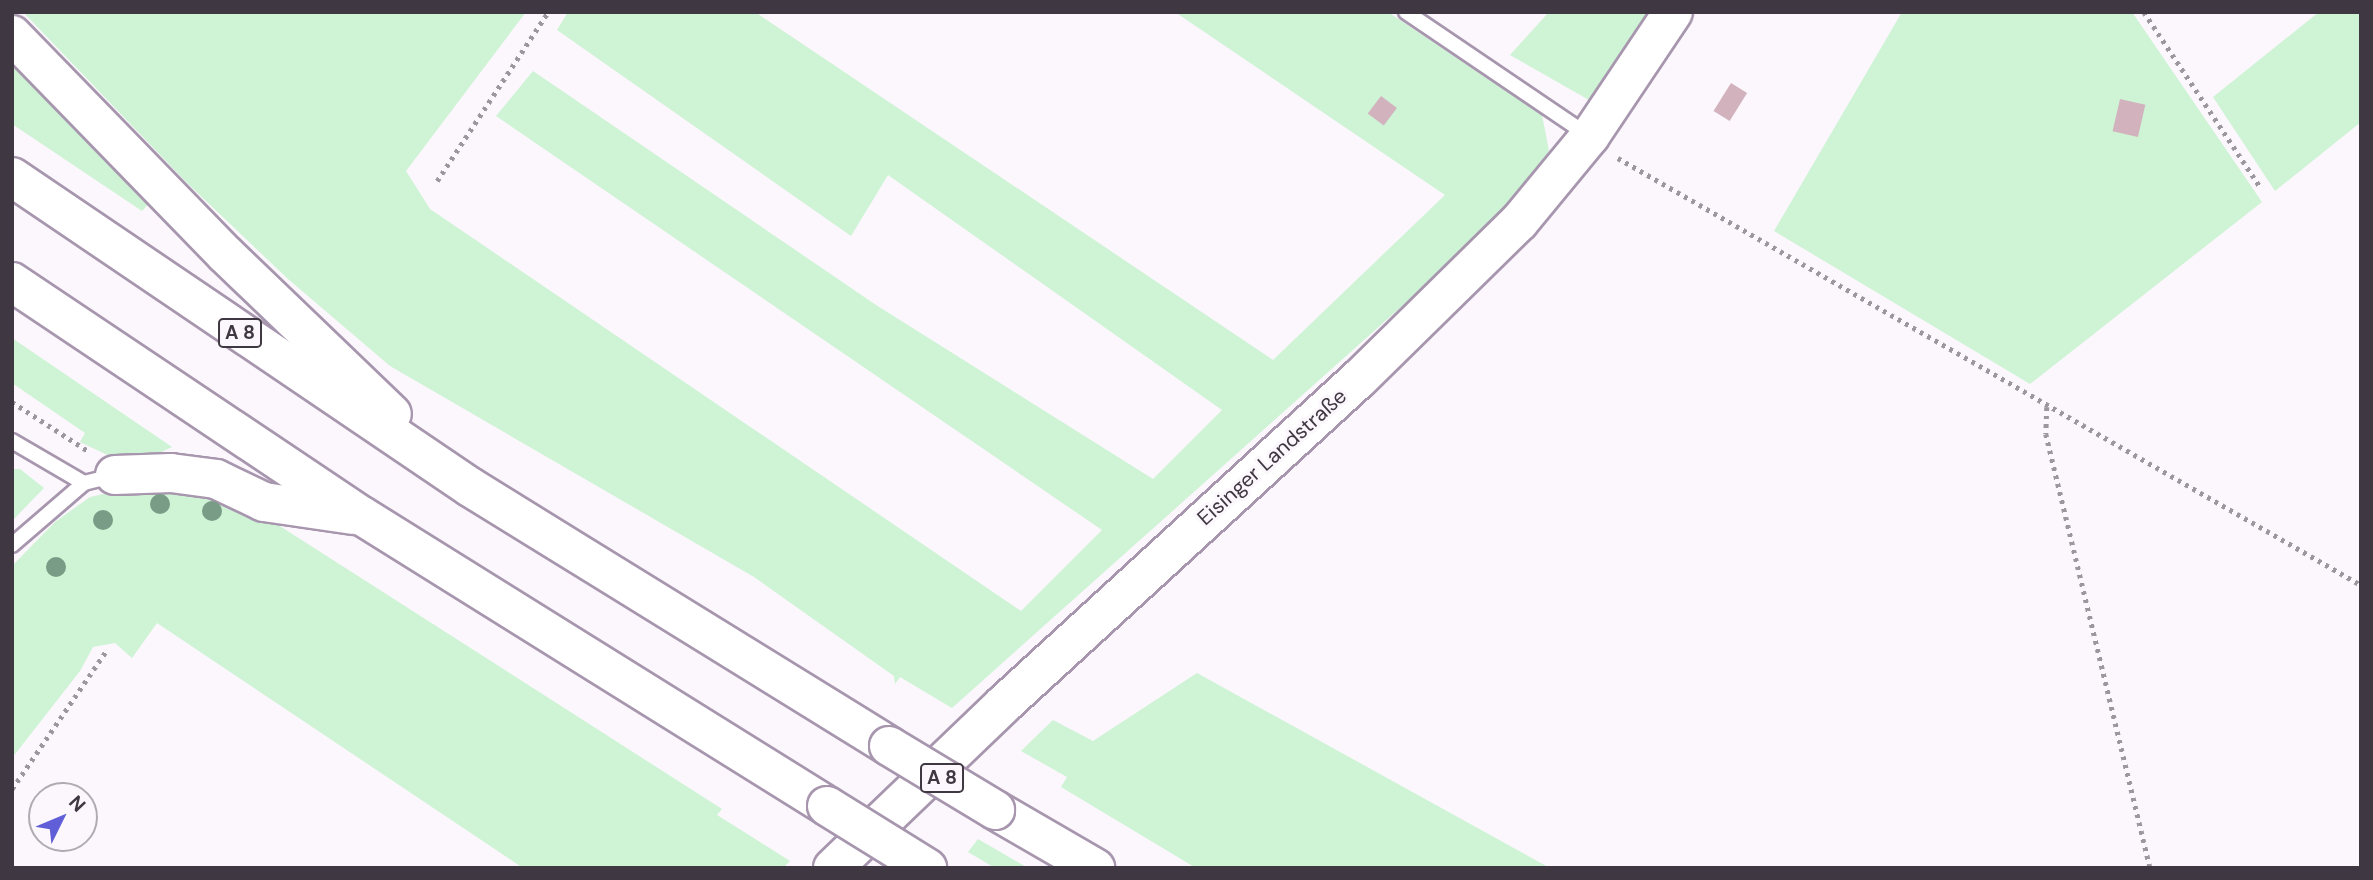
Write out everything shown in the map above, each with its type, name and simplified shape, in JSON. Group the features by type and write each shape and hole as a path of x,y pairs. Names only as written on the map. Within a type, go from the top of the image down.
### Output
{"main road":[{"name":"Eisinger Landstraße","path":"833,868 1442,299 1520,222 1590,136 1673,12"},
{"path":"12,34 225,254 470,487"},
{"name":"A 8","path":"12,177 470,487 889,746 1096,868"},
{"path":"12,282 362,516 927,868"},
{"path":"103,478 171,473 216,479 264,502 362,516"}],"lane":[{"path":"1406,12 1590,136"},
{"path":"12,441 103,478"},
{"path":"12,545 103,478"}],"path":[{"path":"437,181 548,12"},
{"path":"2144,12 2261,188"},
{"path":"1590,136 1610,154 1679,196 2361,585"},
{"path":"12,402 75,446 114,460 103,478"},
{"path":"2047,407 2046,434 2150,868"},
{"path":"12,789 106,651"}],"green space":[{"path":"23,12 526,12 406,171 430,209 1021,611 1102,530 496,116 533,71 876,305 1153,479 1222,410 888,175 851,236 557,30 568,12 755,12 1273,360 1445,195 1175,12 1388,12 1542,115 1549,151 1505,214 952,708 900,677 895,684 894,676 754,577 390,366 288,279 187,183"},
{"path":"1549,12 1655,12 1596,104 1510,55"},
{"path":"1902,12 2132,12 2262,202 2030,384 1774,231"},
{"path":"2319,12 2361,12 2361,122 2275,191 2213,97"},
{"path":"12,55 152,200 142,211 12,124"},
{"path":"12,338 172,447 153,456 116,459 80,442 85,433 12,383"},
{"path":"12,469 20,469 44,488 12,521"},
{"path":"161,481 250,507 722,809 717,815 790,861 783,868 523,868 157,623 132,658 115,643 93,647 80,671 12,758 12,566 55,522 90,497"},
{"path":"1197,673 1550,868 1196,868 1061,787 1067,777 1021,751 1053,720 1093,741"},
{"path":"978,839 1028,868 995,868 968,852"}],"building":[{"path":"1731,83 1747,93 1730,121 1714,111"},
{"path":"1381,96 1397,108 1384,126 1368,114"},
{"path":"2120,99 2145,105 2138,137 2113,131"}]}
